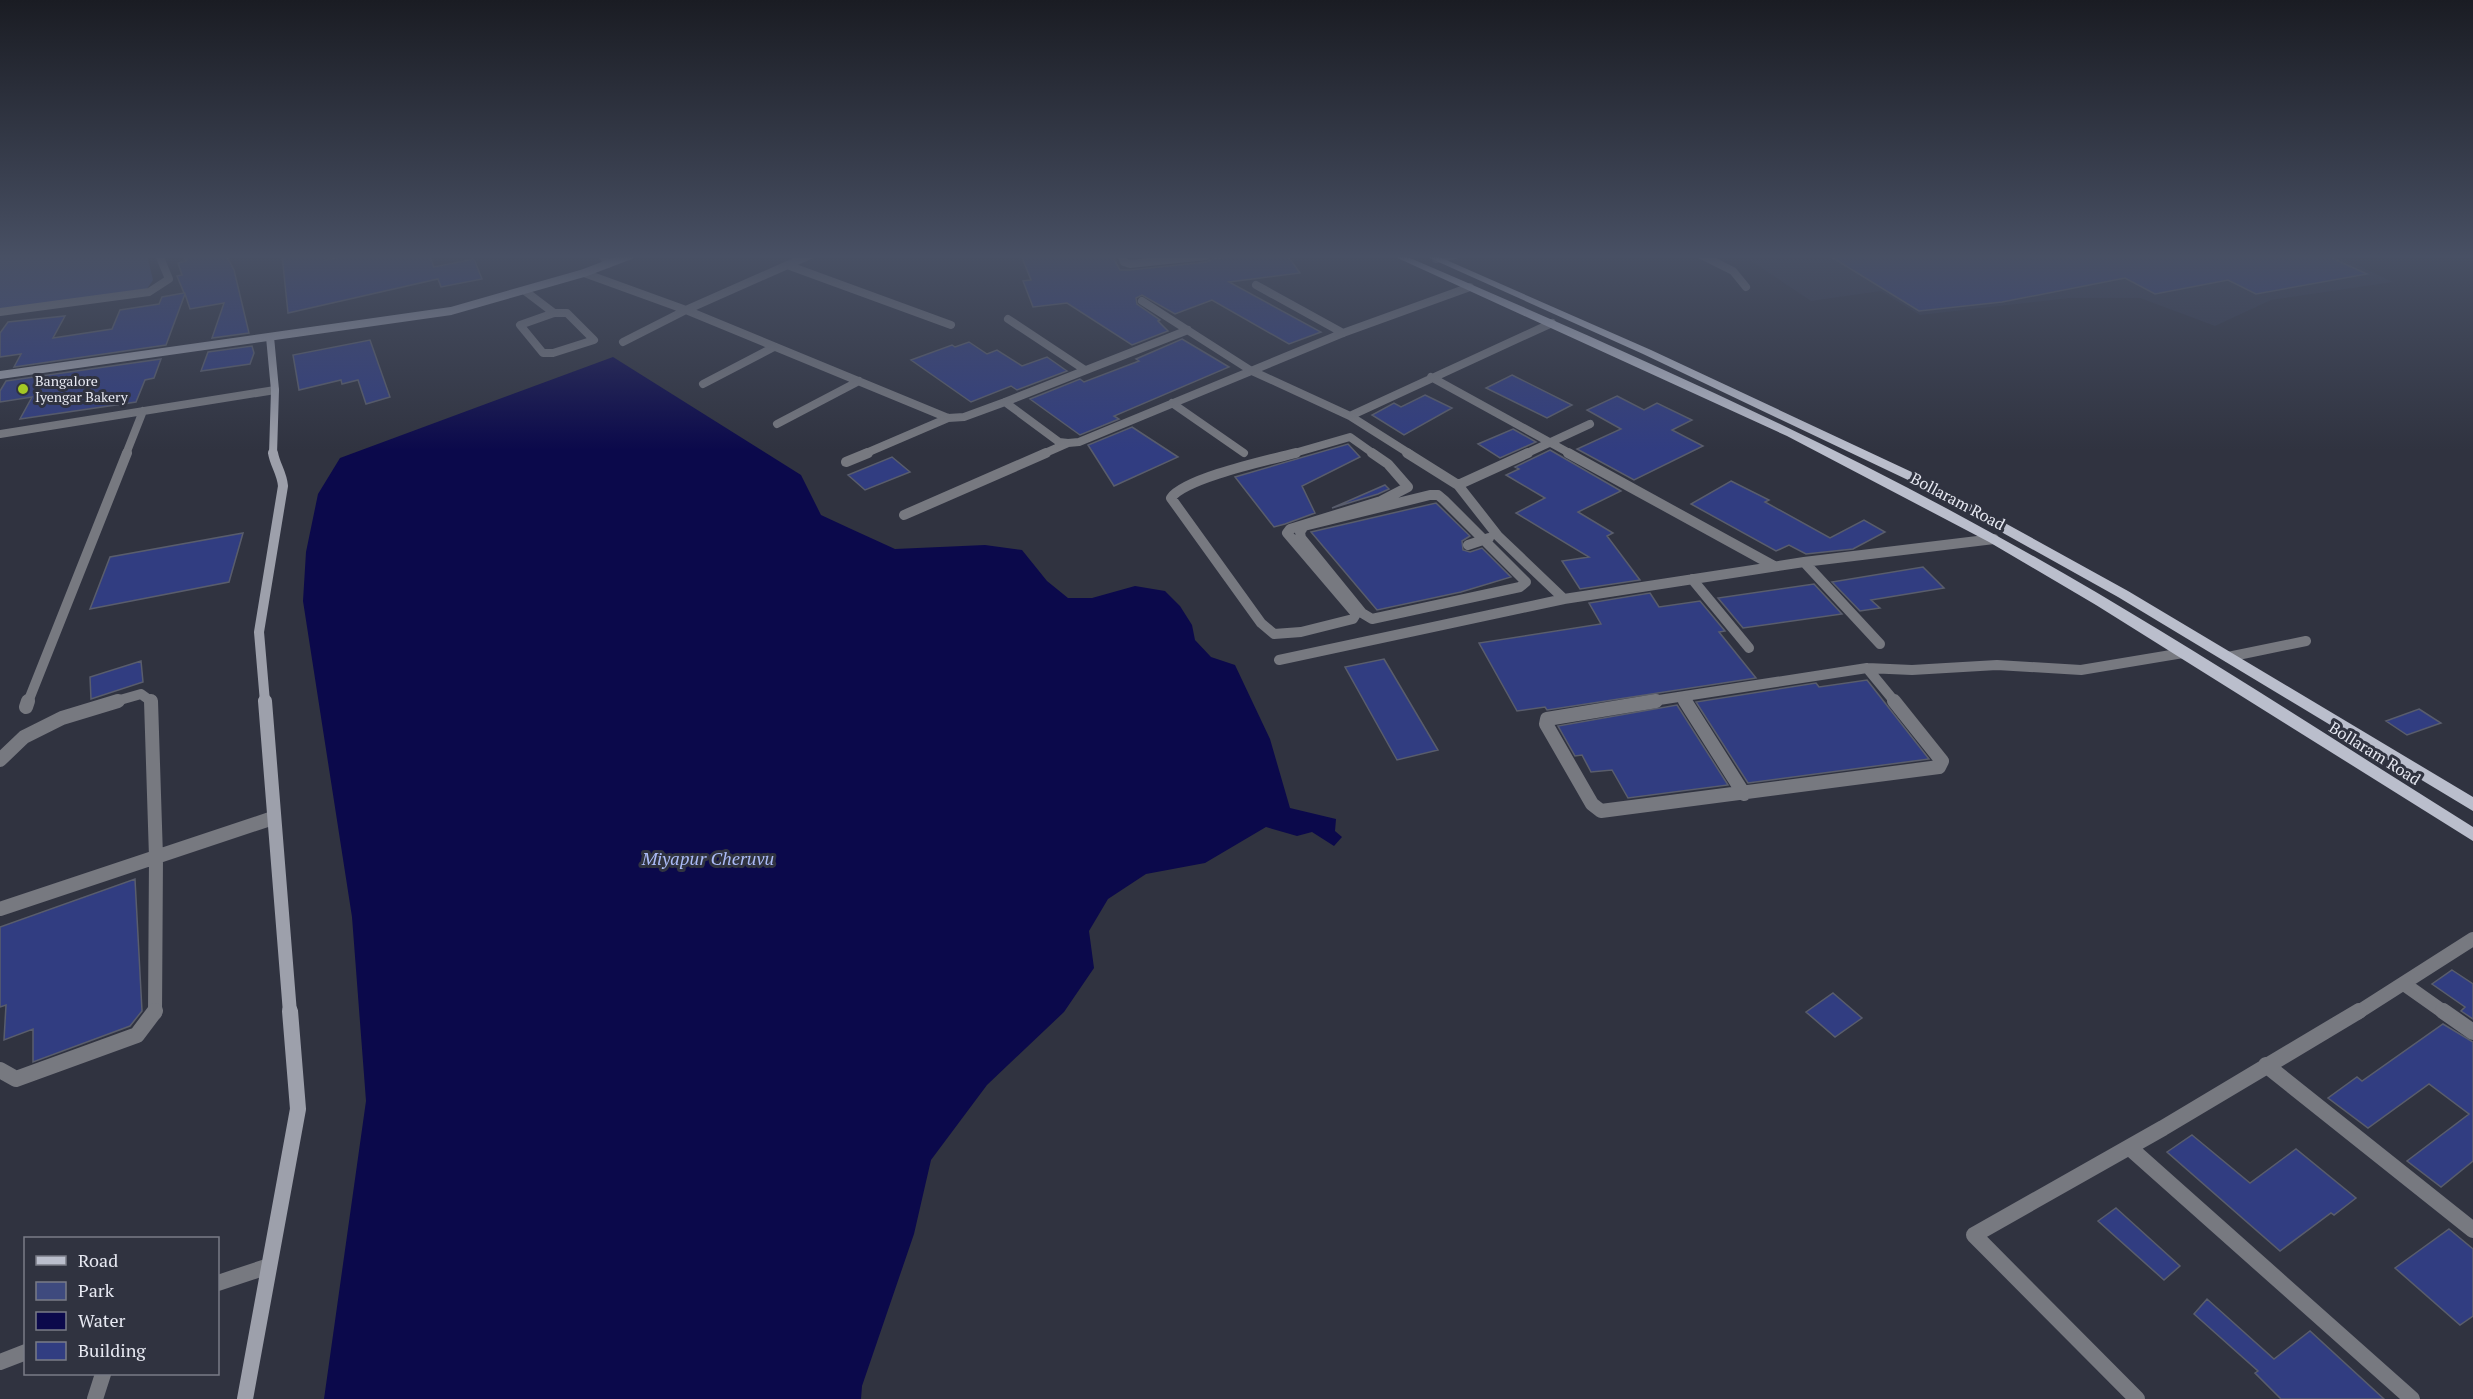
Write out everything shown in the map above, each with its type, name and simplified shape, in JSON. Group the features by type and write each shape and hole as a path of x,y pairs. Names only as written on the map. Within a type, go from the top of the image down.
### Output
{"main road":[{"name":"Bollaram Road","path":"1546,320 1791,433 1994,539 2183,652 2473,835"},
{"name":"Bollaram Road","path":"1575,320 1912,477 2033,543 2228,657 2473,805"},
{"path":"2261,701 2284,691"}],"street":[{"path":"0,375 386,320"},
{"path":"533,320 520,325 543,353 553,353 594,340 574,320"},
{"path":"623,342 666,320"},
{"path":"710,320 948,418"},
{"path":"938,320 951,325"},
{"path":"1010,320 1085,370"},
{"path":"1173,320 1250,370 1350,416 1458,485 1498,536 1564,599"},
{"path":"1320,320 1343,333"},
{"path":"1005,402 1059,441 1079,442 1250,370 1378,320"},
{"path":"1350,416 1552,323"},
{"path":"846,462 948,418 964,417 1005,402 1188,330"},
{"path":"245,1399 298,1109 259,632 282,486 282,473 274,461 272,447 275,390 270,337"},
{"path":"703,384 774,347"},
{"path":"1431,377 1774,566"},
{"path":"777,424 859,381"},
{"path":"0,446 4,434 275,390"},
{"path":"1172,402 1244,453"},
{"path":"26,707 143,411"},
{"path":"1458,485 1590,424"},
{"path":"1350,437 1388,464 1407,483 1408,487 1381,501 1294,525 1287,532 1356,614 1353,619 1301,632 1274,634 1261,623 1171,498 1176,491 1198,481 1350,437 1370,429"},
{"path":"904,515 1068,443"},
{"path":"1388,464 1412,456"},
{"path":"1430,495 1438,495 1485,540 1527,582 1520,587 1386,618 1372,619 1362,613 1301,538 1300,532 1304,526 1430,495"},
{"path":"1468,545 1498,536"},
{"path":"1279,660 1564,599 1774,566 1994,539"},
{"path":"1804,562 1880,644"},
{"path":"1692,579 1749,648"},
{"path":"2228,657 2306,641"},
{"path":"1867,668 1941,761 1939,767 1931,770 1601,811 1592,804 1546,724 1547,719 1553,717 1867,668 1912,670 1997,665 2081,670 2183,652"},
{"path":"0,760 24,737 62,718 141,694 152,702 156,857 155,1014 137,1035 16,1079 0,1070"},
{"path":"1682,697 1744,794"},
{"path":"0,909 273,818"},
{"path":"2137,1399 1974,1235 2130,1148 2404,984 2473,939"},
{"path":"2404,984 2473,1032"},
{"path":"2266,1065 2473,1230"},
{"path":"2130,1148 2412,1399"},
{"path":"219,1283 269,1266"},
{"path":"0,1362 24,1353"},
{"path":"95,1399 103,1375"}],"shaded area":[{"path":"2200,320 2227,320 2215,326"}],"water":[{"name":"Miyapur Cheruvu","path":"613,357 801,475 821,515 895,549 985,545 1022,550 1047,581 1068,598 1092,598 1135,586 1165,591 1180,606 1192,625 1195,640 1211,657 1235,665 1270,739 1290,808 1336,819 1335,831 1342,837 1334,846 1312,832 1297,836 1266,827 1205,863 1146,874 1108,899 1089,931 1094,968 1064,1012 987,1085 931,1160 914,1234 862,1386 861,1399 324,1399 366,1101 352,917 303,601 306,552 318,494 340,458"}],"building":[{"path":"63,320 53,338 112,329 116,320 175,320 166,345 14,367 21,354 0,357 0,333 8,322"},
{"path":"218,320 246,320 249,333 212,338"},
{"path":"1094,320 1159,320 1168,331 1132,345"},
{"path":"1248,320 1299,320 1321,332 1289,344"},
{"path":"1182,339 1229,367 1114,416 1119,419 1080,435 1030,399 1080,379 1084,382 1139,361 1136,359"},
{"path":"370,340 390,397 366,404 358,380 342,384 341,380 299,390 293,355"},
{"path":"969,342 987,354 997,350 1022,366 1047,357 1067,371 1017,390 1011,386 971,402 911,360 952,345 955,347"},
{"path":"252,346 254,353 250,364 201,371 208,352"},
{"path":"161,359 154,378 145,380 136,402 20,419 32,397 0,402 0,391 6,381"},
{"path":"1512,375 1572,405 1547,418 1486,388"},
{"path":"1425,395 1452,408 1404,435 1372,415 1394,403 1401,407"},
{"path":"1617,396 1644,410 1657,403 1692,420 1672,430 1703,446 1634,480 1577,449 1621,429 1587,410"},
{"path":"1132,427 1178,457 1114,486 1088,445"},
{"path":"1513,429 1536,442 1500,458 1478,444"},
{"path":"1348,444 1360,457 1302,486 1315,513 1285,524 1274,527 1235,477"},
{"path":"1550,450 1621,491 1578,512 1613,533 1607,536 1640,580 1580,589 1562,561 1589,557 1516,513 1545,498 1506,475 1519,469 1515,467"},
{"path":"892,457 910,472 865,490 848,475"},
{"path":"1731,481 1769,500 1765,502 1830,538 1864,520 1885,532 1853,549 1806,554 1789,545 1776,551 1691,504"},
{"path":"1385,485 1389,489 1332,508"},
{"path":"1436,503 1470,536 1462,541 1463,550 1470,552 1482,548 1511,577 1461,592 1377,610 1311,532"},
{"path":"243,533 229,582 90,609 110,557"},
{"path":"1923,567 1944,588 1871,600 1880,608 1860,611 1832,582"},
{"path":"1814,584 1842,614 1743,628 1718,598"},
{"path":"1650,593 1659,607 1700,601 1725,631 1719,632 1756,678 1547,710 1545,707 1517,711 1479,643 1601,624 1589,603"},
{"path":"1384,659 1438,750 1397,760 1345,667"},
{"path":"141,661 143,682 91,699 90,677"},
{"path":"1867,680 1929,759 1748,783 1696,702 1816,683 1819,687"},
{"path":"1677,705 1728,785 1628,798 1612,770 1591,772 1582,755 1575,756 1558,726"},
{"path":"2419,709 2441,723 2407,735 2386,721"},
{"path":"135,879 142,1011 130,1026 33,1062 33,1029 4,1040 6,1005 0,1007 0,927"},
{"path":"2452,970 2473,984 2473,1019 2461,1011 2465,1007 2432,984"},
{"path":"1833,993 1862,1018 1835,1037 1806,1012"},
{"path":"2443,1024 2473,1042 2473,1161 2441,1187 2407,1161 2469,1114 2429,1084 2368,1128 2328,1098 2357,1077 2362,1081"},
{"path":"2192,1135 2250,1183 2296,1149 2356,1198 2334,1215 2331,1213 2280,1251 2167,1152"},
{"path":"2116,1208 2180,1266 2164,1280 2098,1221"},
{"path":"2449,1229 2473,1249 2473,1316 2460,1325 2395,1268"},
{"path":"2207,1299 2274,1359 2310,1331 2384,1399 2281,1399 2255,1373 2258,1371 2194,1314"}],"place":[{"name":"Bangalore Iyengar Bakery","path":"23,389"}]}
